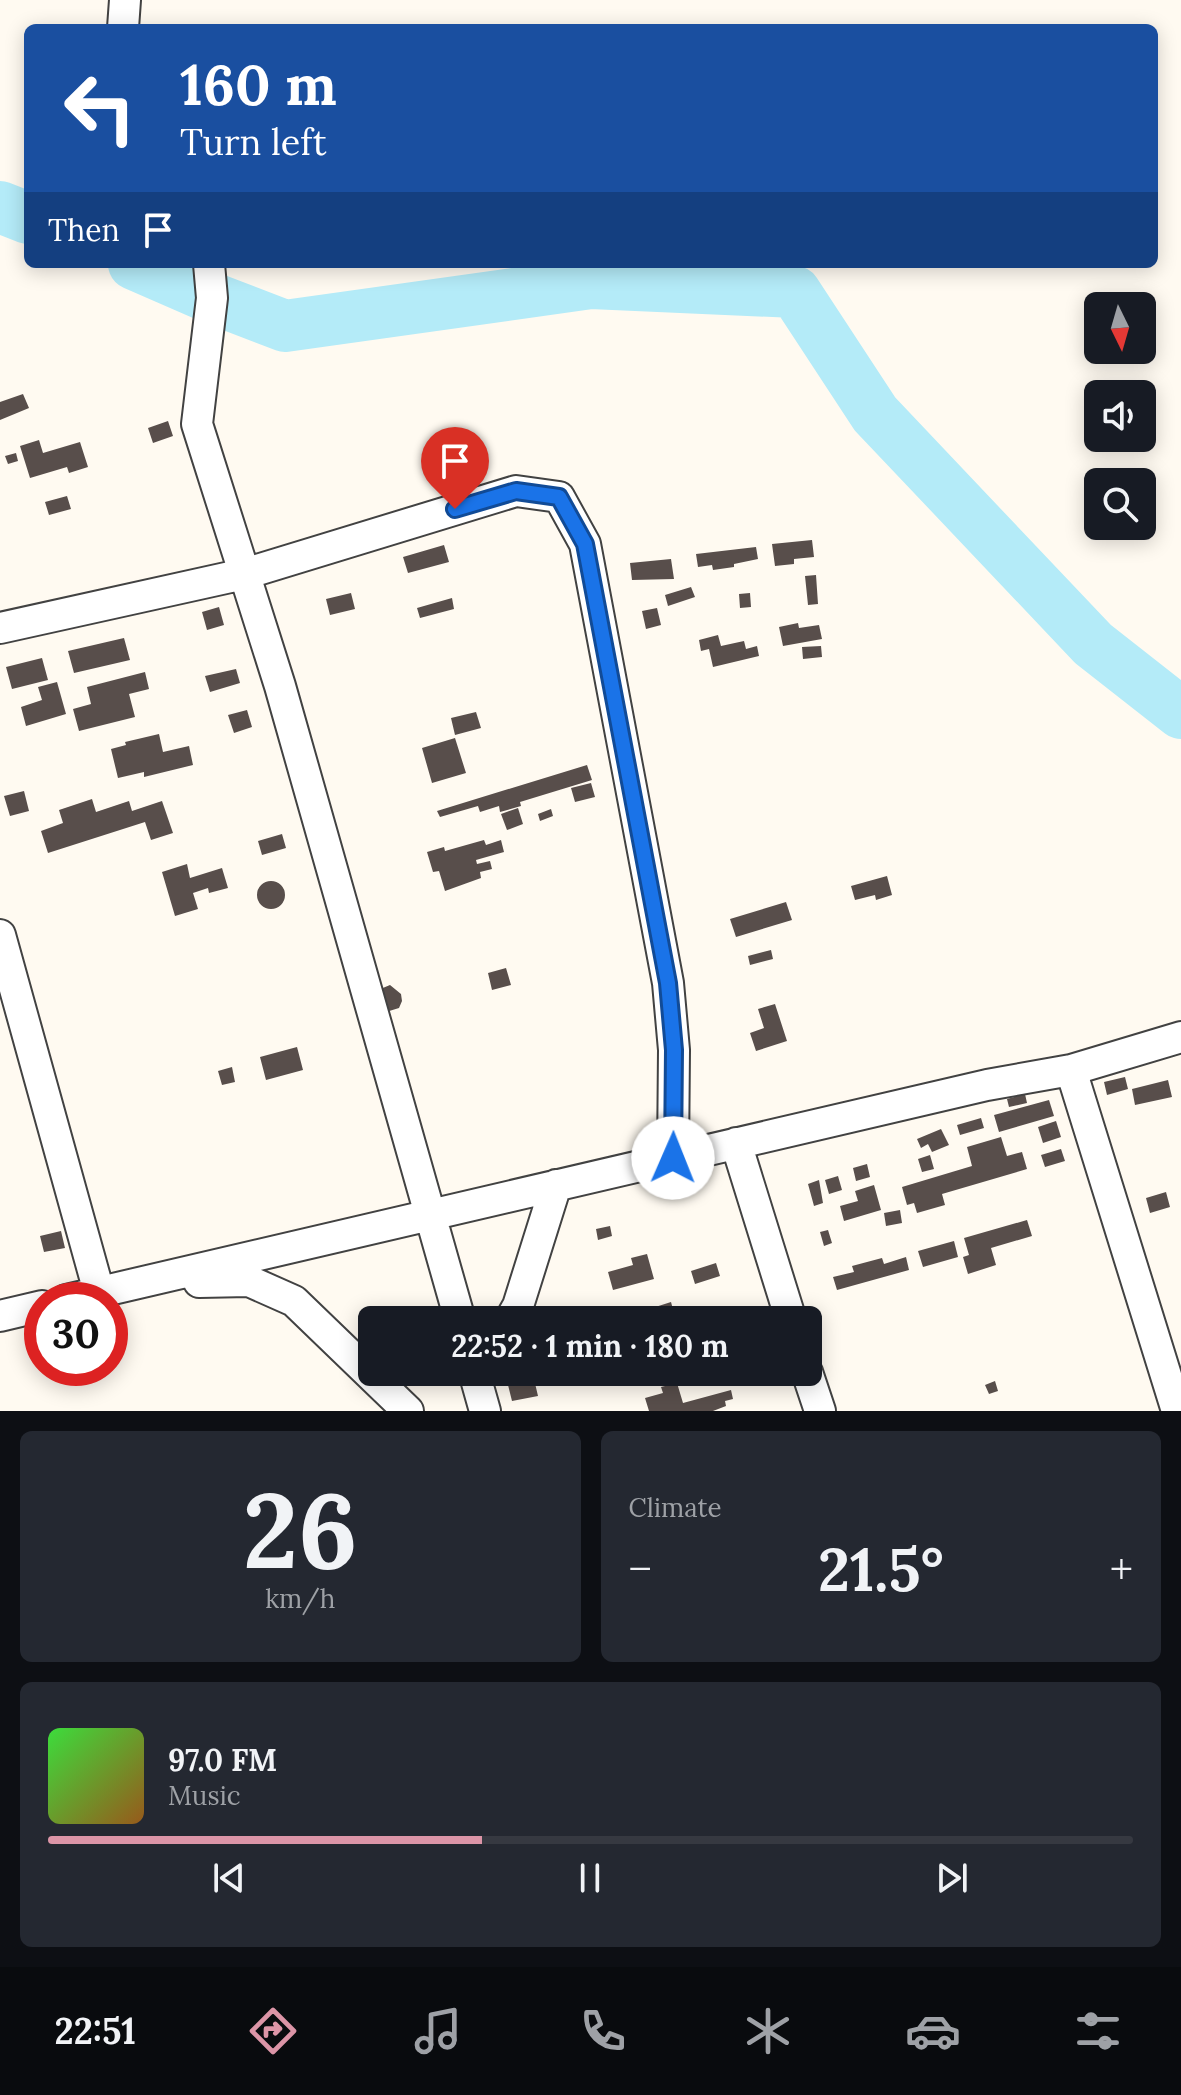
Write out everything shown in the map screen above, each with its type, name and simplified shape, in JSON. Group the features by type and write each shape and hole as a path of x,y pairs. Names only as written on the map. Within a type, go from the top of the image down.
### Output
{"street":[{"path":"123,24 125,0"},
{"path":"209,268 212,298 197,424 280,686 456,1306"},
{"path":"0,628 244,574 516,491 559,497 585,544 668,983 674,1050 673,1158"},
{"path":"0,935 96,1282"},
{"path":"129,1285 987,1085 1071,1070 1181,1037"},
{"path":"1071,1070 1177,1411"},
{"path":"736,1143 787,1306"},
{"path":"518,1306 556,1185"},
{"path":"129,1285 249,1281 272,1291 294,1301 408,1411"},
{"path":"0,1316 24,1310"},
{"path":"478,1386 485,1411"},
{"path":"812,1386 820,1411"}],"building":[{"path":"23,394 29,408 0,420 0,402"},
{"path":"168,421 173,436 153,443 148,428"},
{"path":"39,440 43,453 80,442 88,467 69,473 67,467 30,478 20,446"},
{"path":"16,453 18,461 8,464 5,456"},
{"path":"67,496 71,509 49,515 45,502"},
{"path":"812,540 814,557 794,559 794,564 775,566 772,544"},
{"path":"444,545 449,562 408,573 403,557"},
{"path":"756,547 758,559 713,570 712,565 698,567 696,554"},
{"path":"671,559 674,579 632,580 630,563"},
{"path":"816,575 818,604 808,605 805,576"},
{"path":"691,587 695,597 668,606 665,595"},
{"path":"351,593 355,609 330,615 326,599"},
{"path":"750,593 751,607 740,608 739,594"},
{"path":"452,598 454,609 420,618 417,608"},
{"path":"219,607 224,625 207,630 202,612"},
{"path":"657,608 661,625 646,629 642,611"},
{"path":"798,623 799,628 819,625 822,639 783,646 779,627"},
{"path":"718,635 721,646 744,641 746,649 757,646 759,656 713,667 709,649 701,651 699,640"},
{"path":"124,638 130,660 74,673 68,651"},
{"path":"821,646 822,657 803,659 802,647"},
{"path":"42,658 48,680 12,689 6,667"},
{"path":"236,669 240,683 210,692 205,676"},
{"path":"145,672 149,689 129,694 135,717 79,731 73,709 91,704 87,687"},
{"path":"57,682 66,714 26,726 21,707 42,700 38,687"},
{"path":"247,710 252,727 234,733 228,715"},
{"path":"476,712 481,728 455,735 451,718"},
{"path":"159,734 163,752 189,746 193,765 144,777 144,772 118,778 111,749 126,745 125,742"},
{"path":"455,738 466,773 432,783 422,748"},
{"path":"587,765 592,780 520,802 521,806 500,812 499,806 480,812 478,806 440,817 437,811"},
{"path":"591,783 595,797 575,802 571,788"},
{"path":"24,791 29,811 10,816 4,796"},
{"path":"92,799 96,812 129,801 132,811 162,801 173,833 151,840 145,822 48,853 41,831 63,823 59,810"},
{"path":"518,808 523,824 507,830 501,814"},
{"path":"551,809 553,816 540,821 538,814"},
{"path":"282,834 286,848 262,855 258,841"},
{"path":"484,840 486,845 501,840 504,852 476,860 477,864 490,861 492,869 480,872 481,878 445,891 439,871 433,872 427,852 444,847 445,851"},
{"path":"187,864 190,878 222,868 228,888 209,893 208,888 193,893 198,909 175,916 162,872"},
{"path":"887,876 892,895 876,900 875,895 855,900 851,886"},
{"path":"271,881 281,885 285,895 281,905 271,909 261,905 257,895 261,885"},
{"path":"786,902 792,920 736,937 730,919"},
{"path":"771,950 773,959 750,965 748,956"},
{"path":"506,968 511,985 492,990 488,973"},
{"path":"390,985 401,994 402,1001 399,1008 386,1012 378,990"},
{"path":"775,1004 787,1041 756,1051 750,1033 764,1028 758,1009"},
{"path":"297,1047 303,1070 266,1080 260,1057"},
{"path":"232,1067 235,1082 222,1085 218,1071"},
{"path":"1125,1077 1128,1089 1107,1095 1104,1082"},
{"path":"1168,1080 1172,1097 1135,1105 1132,1089"},
{"path":"1025,1094 1027,1103 1009,1107 1007,1099"},
{"path":"1049,1100 1054,1116 999,1132 994,1115"},
{"path":"981,1118 984,1128 960,1135 957,1125"},
{"path":"1056,1121 1061,1137 1043,1143 1038,1127"},
{"path":"941,1129 949,1145 932,1152 928,1144 921,1148 917,1139"},
{"path":"1001,1137 1007,1156 1022,1152 1027,1169 942,1194 945,1205 917,1213 914,1203 907,1205 902,1187 972,1166 967,1147"},
{"path":"1061,1149 1065,1161 1045,1167 1041,1155"},
{"path":"930,1155 934,1169 922,1172 918,1159"},
{"path":"867,1164 870,1177 856,1181 853,1168"},
{"path":"838,1176 842,1190 829,1194 825,1180"},
{"path":"819,1180 823,1203 814,1206 808,1184"},
{"path":"874,1185 881,1210 844,1221 840,1206 858,1201 855,1191"},
{"path":"1166,1192 1170,1207 1150,1213 1146,1198"},
{"path":"900,1210 902,1223 886,1226 884,1213"},
{"path":"1027,1220 1032,1236 991,1248 996,1265 968,1274 963,1257 969,1255 964,1238"},
{"path":"610,1226 612,1236 598,1240 596,1229"},
{"path":"828,1230 832,1243 824,1246 820,1232"},
{"path":"61,1231 65,1248 44,1252 40,1236"},
{"path":"954,1241 958,1257 923,1267 918,1251"},
{"path":"647,1254 654,1279 613,1290 608,1272 633,1265 631,1258"},
{"path":"906,1257 909,1270 837,1290 833,1277 854,1272 852,1266 882,1258 884,1264"},
{"path":"716,1263 720,1276 695,1284 691,1271"},
{"path":"995,1381 998,1391 989,1394 985,1385"},
{"path":"508,1386 536,1386 538,1396 512,1401"},
{"path":"678,1386 683,1403 731,1390 733,1399 725,1401 726,1406 713,1411 649,1411 645,1398 663,1393 661,1387"}],"waterway":[{"path":"0,207 24,216"},
{"path":"143,268 285,326 591,283 795,292 875,414 1093,644 1181,713"}],"route":[{"path":"455,509 516,491 559,497 585,544 668,983 674,1050 673,1158"}]}
